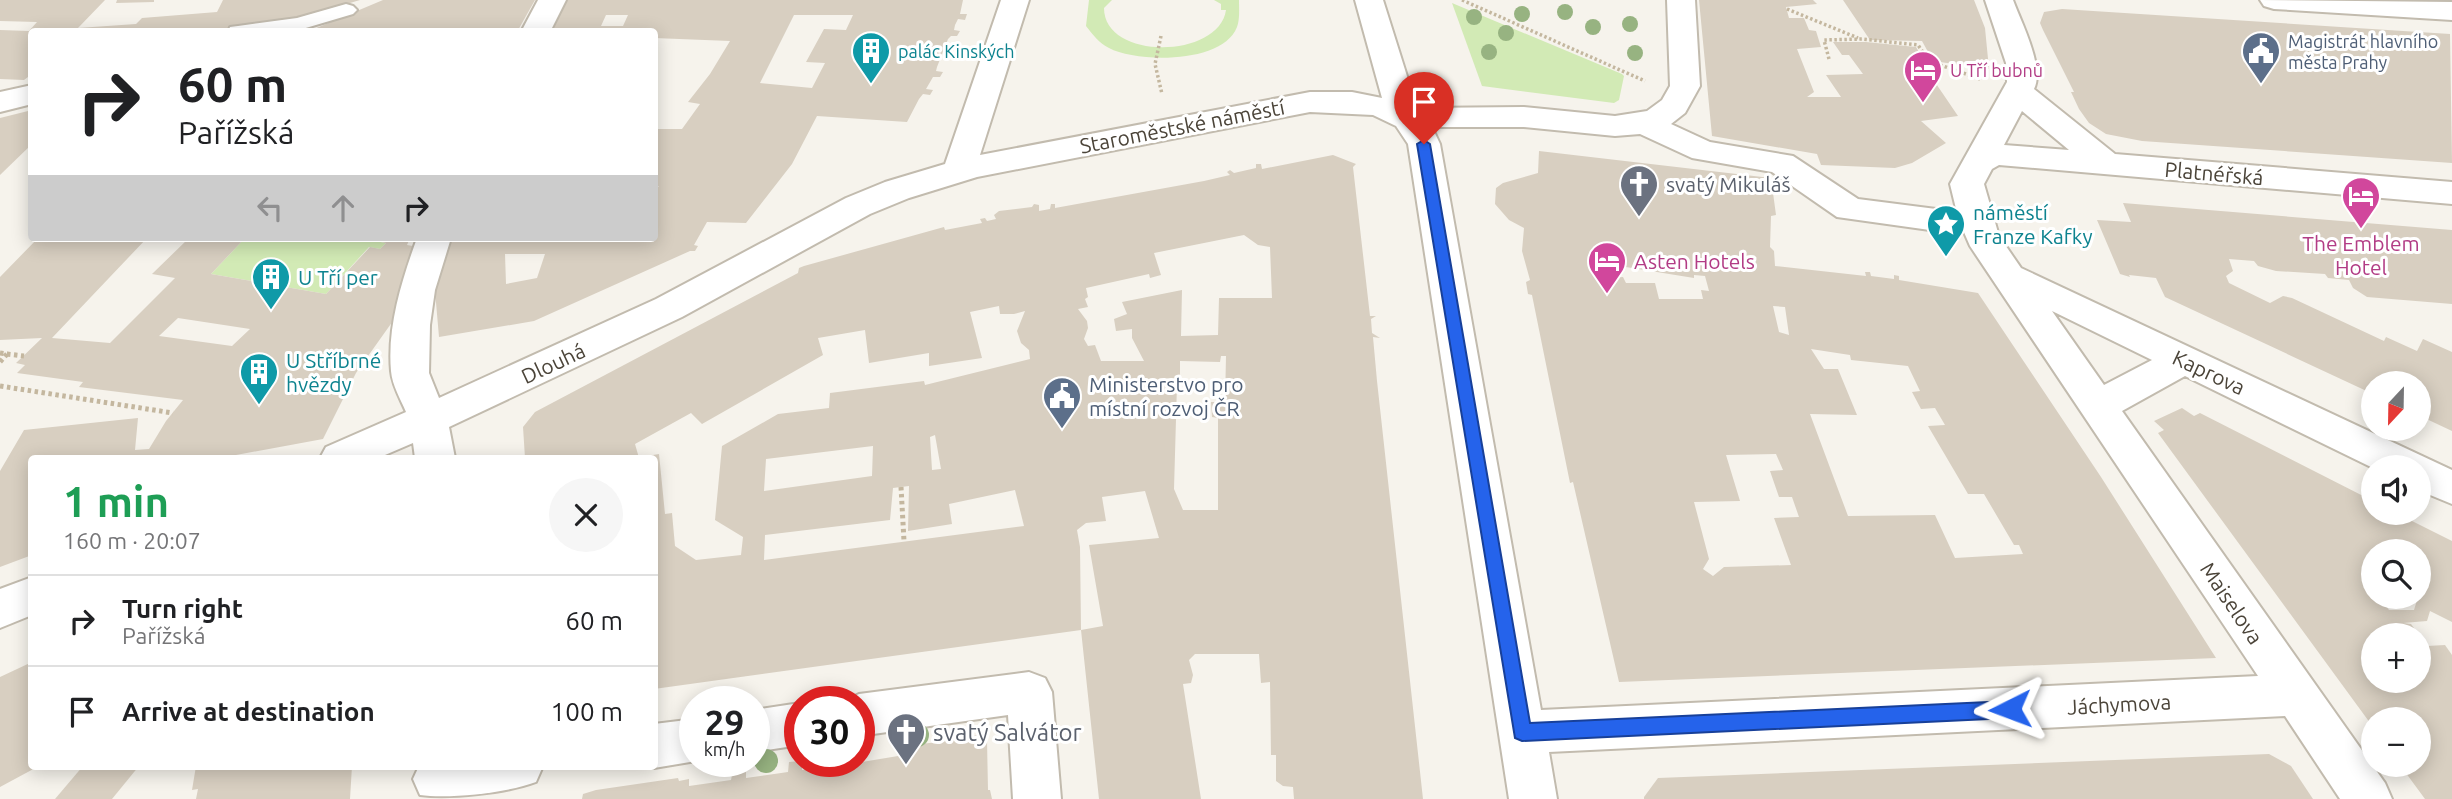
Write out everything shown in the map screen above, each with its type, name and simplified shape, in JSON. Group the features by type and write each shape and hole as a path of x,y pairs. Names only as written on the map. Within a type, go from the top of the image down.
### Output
{"street":[{"path":"537,28 552,0"},
{"path":"959,171 1014,0"},
{"path":"1369,0 1414,131 1533,799"},
{"path":"1644,123 1675,106 1685,86 1681,0"},
{"path":"1999,0 2021,64 2022,82 1968,184 1974,216 1982,238 2009,276"},
{"path":"2274,0 2452,11"},
{"path":"2018,92 2106,164"},
{"path":"0,102 28,95"},
{"name":"Staroměstské náměstí","path":"761,257 884,195 959,171 1310,102 1354,102 1392,111 1414,131 1523,117 1615,127 1644,123"},
{"path":"1644,123 1703,151 1781,163 1849,209 1944,221"},
{"name":"Platnéřská","path":"1977,163 1998,155 2452,193"},
{"path":"433,242 417,290 410,373 428,419 434,455"},
{"name":"Dlouhá","path":"347,455 671,307 761,257"},
{"name":"Kaprova","path":"2009,276 2384,455"},
{"name":"Maiselova","path":"2009,276 2368,799"},
{"path":"2098,406 2184,360"},
{"path":"2431,478 2452,488"},
{"path":"0,609 28,597"},
{"path":"875,713 1028,692 1037,799"},
{"name":"Jáchymova","path":"1522,732 2295,695"},
{"path":"658,745 679,742"},
{"path":"437,781 497,770"}],"lane":[{"path":"268,28 299,24 346,10"}],"path":[{"path":"1462,0 1649,82"},
{"path":"1787,9 1862,39"},
{"path":"1161,36 1155,64 1162,95"},
{"path":"1829,59 1824,40 1862,39 1918,45 1929,61 1988,81 1982,74"},
{"path":"0,353 24,356"},
{"path":"0,362 7,354"},
{"path":"0,386 173,413"},
{"path":"901,487 904,541"}],"green space":[{"path":"1089,0 1112,0 1104,8 1109,25 1122,38 1141,45 1184,45 1204,38 1219,26 1226,10 1221,10 1221,4 1214,0 1239,0 1239,21 1229,39 1198,54 1158,58 1139,56 1109,48 1094,36 1086,26"},
{"path":"1452,3 1622,74 1624,76 1619,100 1614,103 1482,86"},
{"path":"241,242 386,243 380,249 369,247 326,294 211,274"}],"building":[{"path":"0,0 105,0 78,28 32,28 37,22 0,21"},
{"path":"117,0 154,0 154,2 116,3"},
{"path":"223,0 360,0 293,20 238,28 78,28 136,24 142,18 217,12"},
{"path":"383,0 535,0 519,28 316,28"},
{"path":"567,0 963,0 960,14 967,14 965,20 958,19 955,25 954,30 960,31 957,36 948,39 936,71 943,72 940,77 933,77 926,89 933,90 930,95 923,94 907,122 817,116 792,164 746,223 707,222 694,245 698,246 695,251 534,321 439,337 433,268 445,242 658,242 658,129 682,129 700,104 688,102 710,74 730,41 658,38 658,28 554,28","holes":["606,15 628,15 623,26 601,26","794,15 853,15 846,30 824,29 806,62 825,63 812,88 760,83","505,254 545,254 537,278 506,284"]},
{"path":"1699,0 1813,0 1817,4 1786,7 1789,18 1804,18 1809,30 1816,31 1821,47 1797,49 1814,92 1807,97 1841,97 1826,75 1863,74 1849,55 1842,55 1833,42 1916,47 1927,66 1924,66 1958,116 1921,121 1946,143 1912,163 1895,168 1821,165 1817,154 1712,136"},
{"path":"1843,0 1974,0 1985,28 1989,69 1933,61 1922,41 1870,40"},
{"name":"Magistrát hlavního města Prahy","path":"2062,9 2450,34 2452,163 2142,141 2106,134 2089,123 2079,109 2071,92 2074,92 2040,23 2044,12"},
{"path":"0,30 28,31 28,77 24,80 0,79"},
{"path":"28,111 28,148 0,175 0,118"},
{"path":"1539,151 1771,178 1776,215 1771,216 1770,247 1774,251 1775,266 1866,276 1865,272 1870,272 1871,276 1894,279 1894,275 1899,276 1899,280 1978,293 2101,477 2216,658 1619,682 1573,482 1570,483 1532,295 1528,294 1526,282 1530,280 1522,251 1524,228 1509,220 1495,204 1496,188 1503,183 1538,173","holes":["1601,263 1694,278 1694,275 1705,276 1709,291 1701,290 1703,299 1659,299 1655,283 1626,283 1623,277 1605,278","1773,306 1785,307 1789,335 1779,332","1811,349 1850,355 1851,360 1908,366 1920,391 1912,392 1921,409 1935,408 1945,425 1928,426 1968,494 1984,494 2014,545 2019,545 2023,554 1955,558 1935,515 1848,516 1810,414 1857,415 1838,369 1824,369","1776,454 1783,470 1770,471 1779,497 1792,497 1799,517 1774,518 1791,565 1724,567 1713,576 1703,569 1709,559 1694,502 1740,501 1726,455"]},
{"path":"1333,155 1356,164 1353,167 1370,316 1376,316 1371,319 1372,333 1380,338 1373,337 1423,799 1294,799 1293,787 1283,786 1276,781 1276,755 1271,755 1270,682 1261,683 1259,654 1195,654 1189,660 1193,675 1191,683 1183,684 1201,799 1099,799 1081,630 658,688 658,455 653,455 659,454 665,514 672,513 675,546 696,560 741,555 743,537 715,520 722,446 778,414 829,408 830,393 924,381 925,385 1030,359 1029,350 1021,343 1017,331 1025,311 1000,314 999,306 970,312 982,358 929,366 929,353 869,363 865,330 818,338 823,355 702,424 691,413 635,444 638,455 525,455 523,427 535,412 798,273 799,268 804,266 944,227 945,230 982,223 980,219 996,219 994,215 999,211 1032,207 1034,204 1039,205 1039,211 1050,209 1051,204 1055,204 1055,208 1204,181 1230,175 1227,172 1230,170 1234,173 1256,168 1256,164 1261,164 1262,169","holes":["1244,235 1258,245 1270,247 1272,298 1219,298 1218,335 1181,336 1182,290 1122,302 1127,314 1114,319 1116,331 1132,329 1132,338 1144,361 1101,361 1095,345 1088,346 1084,339 1088,328 1087,321 1078,309 1088,307 1085,299 1088,297 1086,288 1149,274 1150,278 1161,275 1154,253","1221,356 1226,356 1225,402 1211,402 1212,417 1218,418 1218,510 1183,510 1174,489 1180,361 1220,362","935,435 941,469 932,470 930,437","873,446 872,476 764,491 766,459","909,486 908,531 952,524 949,504 1015,490 1024,526 764,560 765,535 890,520 893,488","1145,491 1159,538 1089,545 1103,626 1081,630 1080,547 1077,530 1086,523 1106,521 1102,497"]},
{"path":"2123,203 2452,230 2452,304 2367,297 2353,288 2349,280 2328,278 2325,274 2276,271 2258,266 2254,261 2229,259 2233,271 2226,276 2229,283 2270,303 2283,296 2292,298 2384,341 2386,337 2417,351 2423,339 2452,352 2452,431 2431,421 2431,371 2361,371 2361,388 2165,297 2156,278 2120,274 2097,220 2131,222"},
{"path":"34,242 143,242 52,338 110,343 175,278 152,274 185,242 241,242 211,274 326,294 370,247 380,249 386,243 382,242 408,242 407,245 413,246 405,304 356,373 323,439 236,455 28,455 28,556 0,567 0,471 24,430 138,418 135,450 149,449 183,400 79,387 83,382 17,373 25,365 16,363 42,338 0,340 0,277","holes":["178,318 250,329 232,346 159,336"]},
{"path":"2182,408 2194,416 2200,413 2361,495 2361,525 2420,525 2452,541 2452,622 2430,611 2427,621 2361,623 2361,693 2431,693 2431,646 2445,645 2452,655 2452,799 2425,799 2409,777 2431,777 2431,707 2361,707 2361,711 2158,433 2164,430 2154,421"},
{"path":"28,664 28,770 32,770 0,787 0,677"},
{"name":"svatý Salvátor","path":"979,734 979,737 984,736 987,740 988,790 992,799 582,799 583,794 596,790 678,778 679,781 689,779 689,786 731,780 732,777 770,777 770,775 784,773 784,777 875,777 875,760 898,756 902,746 966,739"},
{"path":"2269,754 2291,766 2313,799 1644,799 1658,778"},
{"path":"80,770 136,770 112,799 55,799"},
{"path":"195,770 352,770 350,799 196,799 198,789 192,790"}],"place":[{"name":"palác Kinských","path":"871,85"},
{"name":"Magistrát hlavního města Prahy","path":"2261,85"},
{"name":"U Tří bubnů","path":"1923,104"},
{"name":"svatý Mikuláš","path":"1639,218"},
{"name":"The Emblem Hotel","path":"2361,230"},
{"name":"náměstí Franze Kafky","path":"1946,258"},
{"name":"Asten Hotels","path":"1607,295"},
{"name":"U Tří per","path":"271,311"},
{"name":"U Stříbrné hvězdy","path":"259,406"},
{"name":"Ministerstvo pro místní rozvoj ČR","path":"1062,430"},
{"name":"svatý Salvátor","path":"906,766"}],"route":[{"path":"1424,144 1522,732 2010,709"}]}
